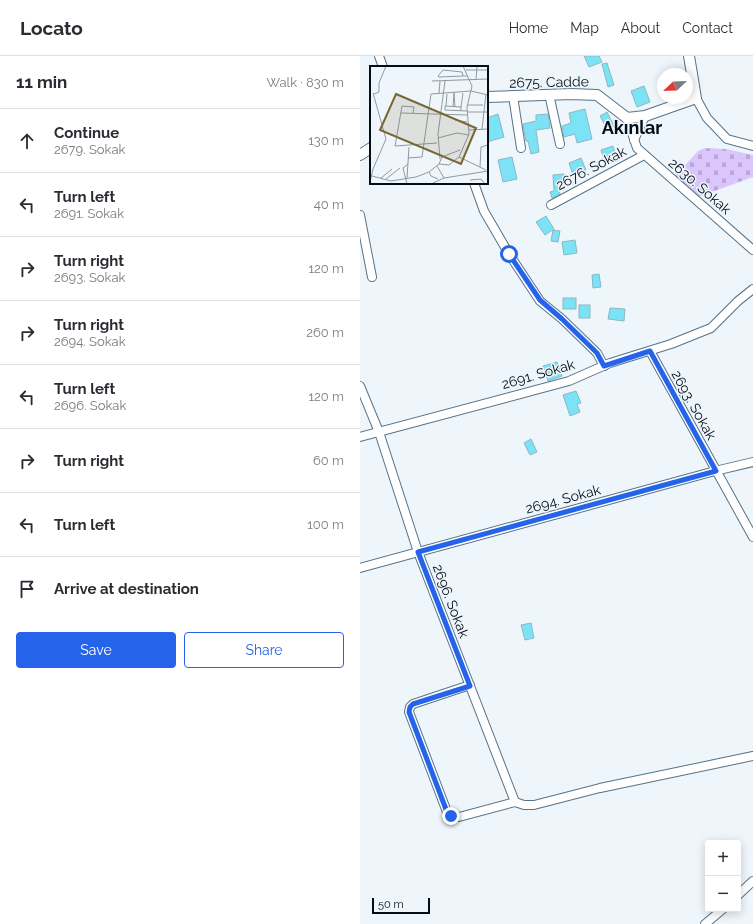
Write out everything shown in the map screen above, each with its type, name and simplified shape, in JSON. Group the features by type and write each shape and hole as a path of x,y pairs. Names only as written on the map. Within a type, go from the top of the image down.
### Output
{"street":[{"path":"379,56 383,66"},
{"path":"689,56 696,98 707,118 727,139 753,146"},
{"path":"549,94 560,144"},
{"name":"2675. Cadde","path":"488,97 549,94 596,95 627,118"},
{"path":"513,96 521,148"},
{"path":"627,118 644,116 696,98"},
{"path":"634,140 644,116"},
{"name":"2630. Sokak","path":"627,118 637,148 753,250"},
{"path":"360,155 370,149"},
{"name":"2676. Sokak","path":"551,204 644,155"},
{"path":"474,184 484,211 509,254 540,300 597,353 604,366"},
{"path":"360,215 372,277"},
{"name":"2691. Sokak","path":"360,437 568,381 604,366 671,344 711,328 738,300 753,289"},
{"name":"2693. Sokak","path":"650,351 753,537"},
{"name":"2696. Sokak","path":"360,386 379,432 418,552 515,802"},
{"name":"2694. Sokak","path":"360,568 753,462"},
{"path":"470,686 413,704 409,712 447,812 456,818 515,802 524,805 534,804 600,788 753,756"},
{"path":"741,892 753,881"},
{"path":"705,924 720,912"}],"green space":[{"path":"705,148 726,149 753,155 753,177 698,197 675,176 698,151"}],"building":[{"path":"584,56 599,56 602,62 589,67"},
{"path":"607,63 614,85 608,87 602,64"},
{"path":"644,86 650,102 637,107 631,91"},
{"path":"585,109 592,139 577,143 575,134 564,137 562,126 571,123 569,113"},
{"path":"607,112 614,126 607,129 600,116"},
{"path":"498,114 504,137 488,142 488,118"},
{"path":"548,114 550,128 536,130 539,152 531,154 528,141 526,141 523,124 536,121 536,115"},
{"path":"613,146 617,159 605,163 601,150"},
{"path":"512,157 517,179 503,182 498,160"},
{"path":"581,158 586,170 573,175 569,163"},
{"path":"564,174 565,188 559,189 560,194 552,198 550,192 554,191 553,175"},
{"path":"546,216 554,229 545,235 536,222"},
{"path":"553,230 560,231 558,242 551,241"},
{"path":"575,240 577,253 564,255 562,242"},
{"path":"599,274 601,287 593,288 592,275"},
{"path":"563,298 576,298 576,309 563,309"},
{"path":"579,305 590,305 590,318 579,318"},
{"path":"610,308 625,309 624,321 608,319"},
{"path":"557,362 562,376 548,381 543,366"},
{"path":"576,391 581,403 577,404 580,412 570,416 563,395"},
{"path":"531,439 537,452 530,455 524,443"},
{"path":"531,623 534,638 525,640 521,625"}],"district":[{"name":"Akınlar","path":"632,127"}],"route":[{"path":"451,816 447,812 409,712 410,707 413,704 470,686 418,552 716,471 650,351 604,366 597,353 540,300 509,254"}]}
